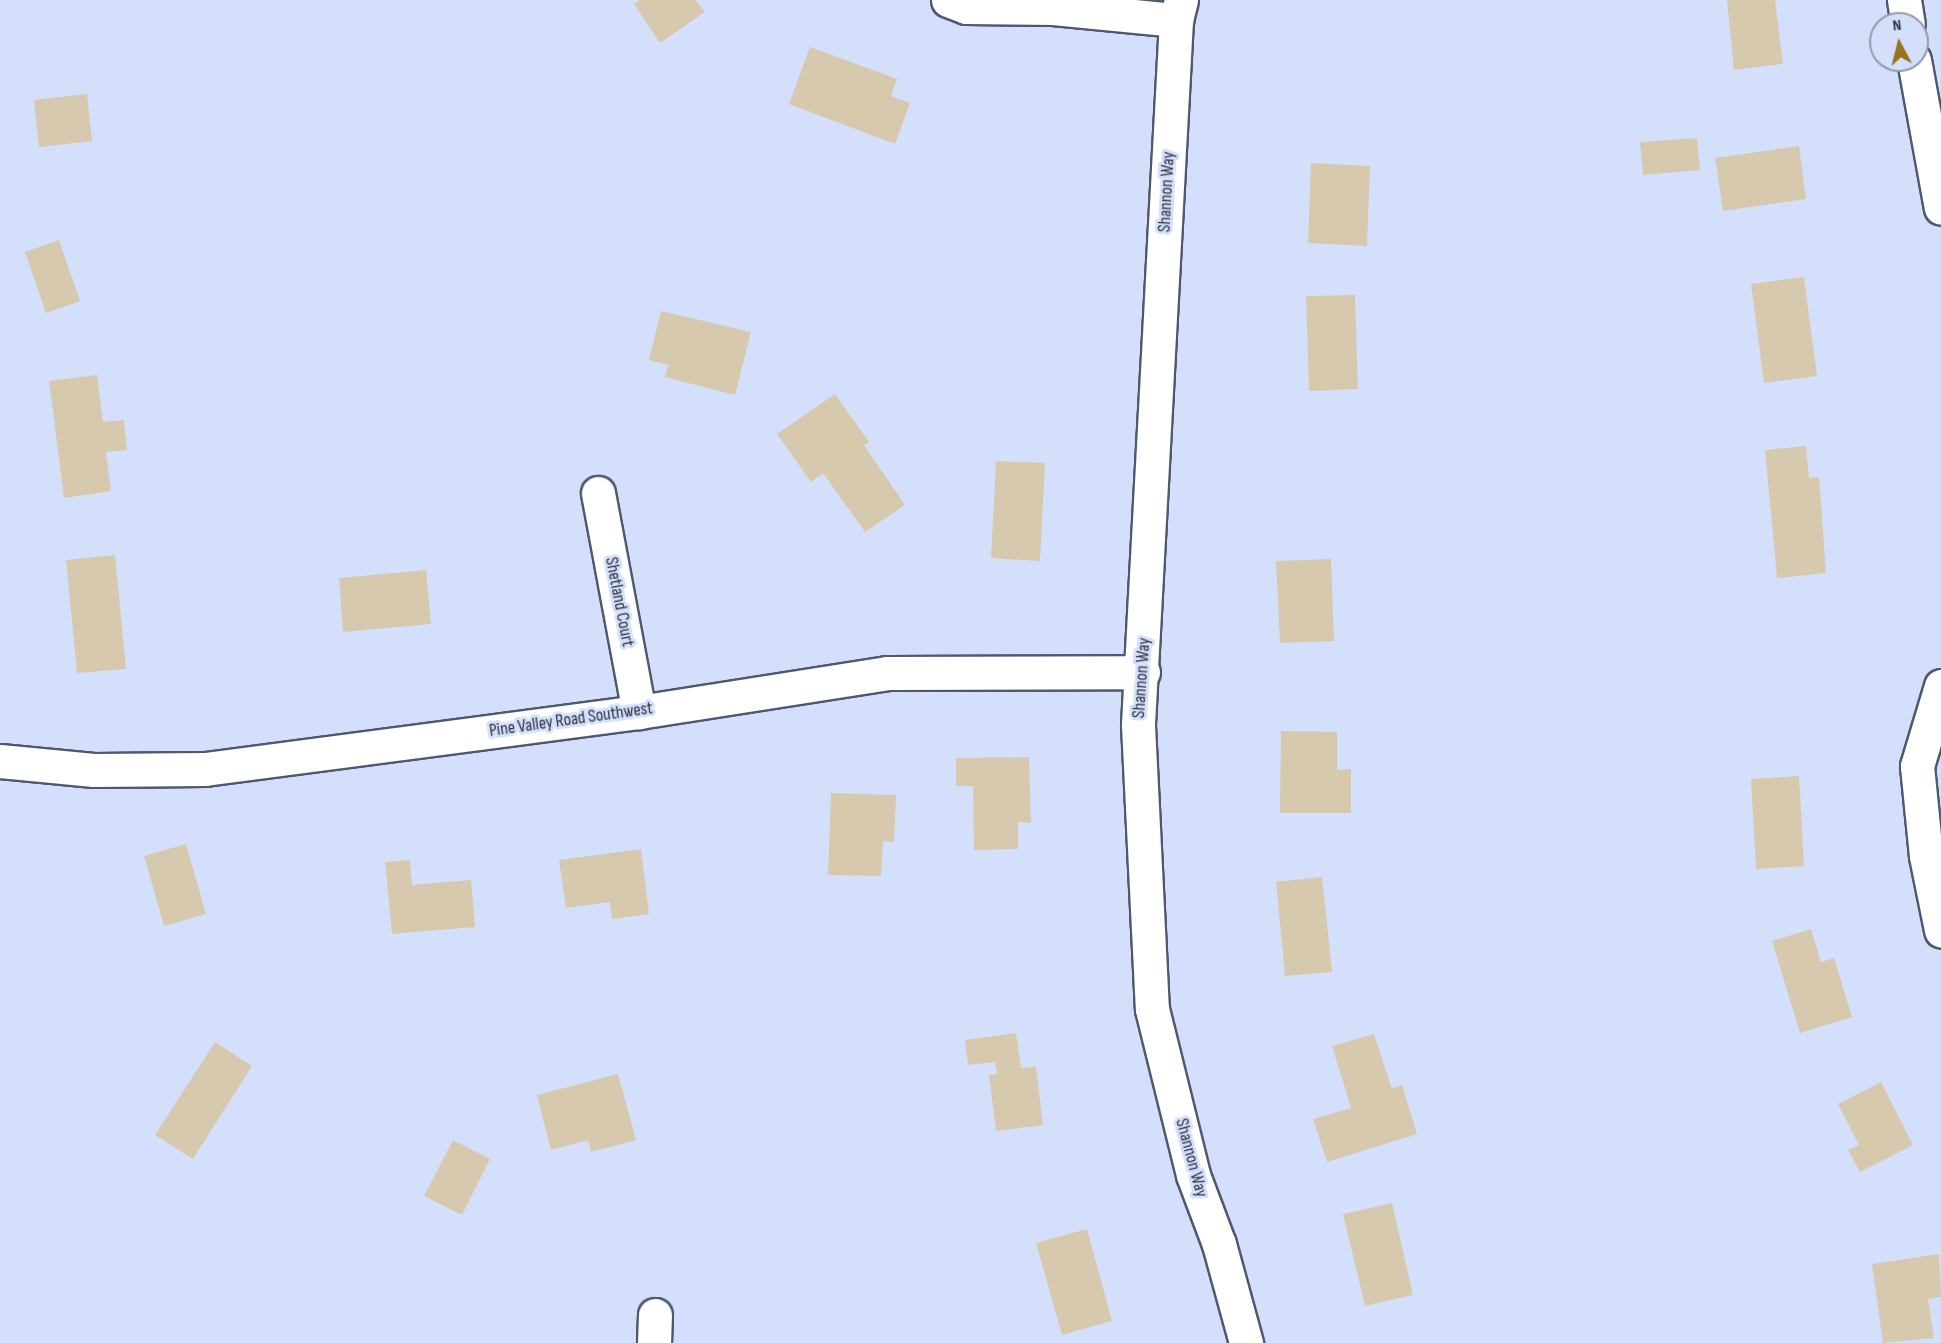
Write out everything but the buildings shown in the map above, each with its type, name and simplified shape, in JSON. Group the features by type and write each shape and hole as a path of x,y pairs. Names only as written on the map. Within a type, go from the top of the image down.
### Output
{"street":[{"path":"948,0 966,7 1178,10"},
{"name":"Shannon Way","path":"1178,10 1143,672 1138,725 1152,1009 1193,1175 1219,1244 1246,1343"},
{"path":"1916,72 1941,208"},
{"name":"Shetland Court","path":"598,493 639,712"},
{"name":"Pine Valley Road Southwest","path":"0,761 93,770 204,769 639,712 887,673 1143,672"},
{"path":"1941,686 1917,766 1926,856 1941,930"}]}
